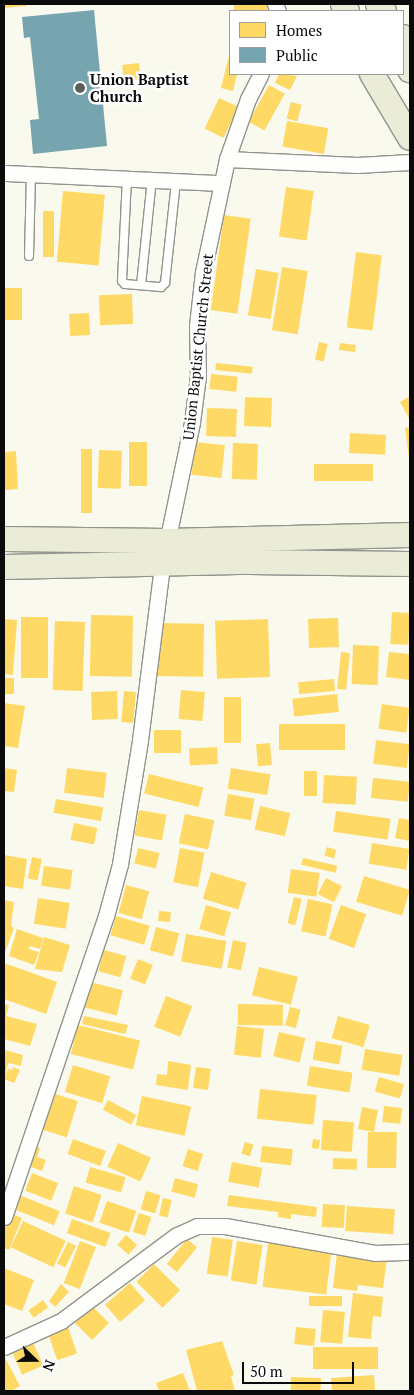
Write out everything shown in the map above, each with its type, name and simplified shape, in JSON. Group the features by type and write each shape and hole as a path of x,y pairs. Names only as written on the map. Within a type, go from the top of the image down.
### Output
{"main road":[{"path":"373,75 410,138"},
{"path":"383,75 410,122"},
{"path":"4,538 167,541 410,535"},
{"path":"4,567 162,566 250,562 410,564"}],"street":[{"name":"Union Baptist Church Street","path":"4,1216 106,916 120,864 140,740 162,566 188,449 198,376 197,326 203,272 220,183 248,99 260,75"},
{"path":"227,159 358,165 410,162"},
{"path":"6,173 220,183"},
{"path":"4,1346 61,1321 177,1234 206,1224 374,1253 410,1252"}],"lane":[{"path":"30,256 31,174"},
{"path":"127,178 121,277 125,284 161,287 165,283 176,181"},
{"path":"141,285 152,179"}],"building: Homes":[{"path":"4,4 25,4 26,6 4,8"},
{"path":"234,4 267,4 267,10 234,10"},
{"path":"229,56 229,75 237,75 233,91 221,88"},
{"path":"139,63 141,79 124,81 122,65"},
{"path":"279,75 297,76 290,90 275,83"},
{"path":"269,85 285,94 264,130 249,122"},
{"path":"219,98 238,107 224,138 205,129"},
{"path":"291,102 302,105 297,121 287,118"},
{"path":"287,121 328,128 324,154 282,147"},
{"path":"286,187 314,191 307,240 279,237"},
{"path":"63,191 105,195 99,265 57,262"},
{"path":"43,211 54,211 54,257 43,257"},
{"path":"224,215 251,219 237,314 211,310"},
{"path":"356,252 382,255 373,331 347,327"},
{"path":"282,267 308,271 298,334 272,330"},
{"path":"256,269 279,273 270,319 248,315"},
{"path":"4,288 22,288 22,320 4,320"},
{"path":"132,294 133,324 100,325 99,295"},
{"path":"89,313 90,335 70,336 69,314"},
{"path":"319,342 328,344 324,362 315,360"},
{"path":"340,343 356,345 355,352 339,350"},
{"path":"216,363 253,367 252,374 215,370"},
{"path":"211,374 238,377 236,392 209,389"},
{"path":"410,396 410,420 400,402"},
{"path":"245,397 272,398 271,427 244,426"},
{"path":"207,408 237,409 236,437 206,436"},
{"path":"410,427 410,458 409,458 405,428"},
{"path":"350,433 386,435 385,455 349,453"},
{"path":"129,442 147,442 147,486 129,486"},
{"path":"195,442 225,445 221,478 192,475"},
{"path":"233,443 258,444 257,480 232,479"},
{"path":"81,449 92,449 92,513 81,513"},
{"path":"99,450 122,451 121,489 98,488"},
{"path":"16,451 18,489 4,490 4,452"},
{"path":"314,464 373,464 373,481 314,481"},
{"path":"392,612 410,613 408,645 390,644"},
{"path":"91,615 133,616 132,677 90,676"},
{"path":"21,617 48,617 48,678 21,678"},
{"path":"338,618 339,647 309,648 308,619"},
{"path":"4,619 17,620 13,675 4,674"},
{"path":"268,619 270,677 217,679 215,621"},
{"path":"55,621 85,622 83,691 53,690"},
{"path":"155,623 204,624 203,677 154,676"},
{"path":"353,645 379,646 378,685 352,684"},
{"path":"341,652 350,653 346,690 337,689"},
{"path":"389,652 410,654 410,680 386,677"},
{"path":"4,678 14,678 14,694 4,694"},
{"path":"334,679 335,691 299,694 298,682"},
{"path":"181,690 205,692 202,721 178,719"},
{"path":"117,691 118,719 92,720 91,692"},
{"path":"124,691 136,692 133,723 121,722"},
{"path":"337,694 339,712 294,717 292,699"},
{"path":"224,697 241,697 241,743 224,743"},
{"path":"4,703 25,706 18,748 4,746"},
{"path":"382,704 410,708 406,733 379,729"},
{"path":"279,724 345,724 345,750 279,750"},
{"path":"154,730 181,730 181,753 154,753"},
{"path":"376,740 410,744 407,768 373,764"},
{"path":"270,743 272,765 258,766 256,744"},
{"path":"217,747 218,764 190,765 189,748"},
{"path":"4,768 17,770 14,792 4,791"},
{"path":"67,768 107,773 104,798 64,793"},
{"path":"231,768 271,774 267,795 228,789"},
{"path":"304,771 317,771 317,796 304,796"},
{"path":"149,774 203,788 198,807 144,793"},
{"path":"324,775 357,777 355,805 323,803"},
{"path":"373,778 410,782 408,802 371,798"},
{"path":"228,794 255,799 251,820 224,816"},
{"path":"56,799 103,807 101,821 54,813"},
{"path":"260,806 290,813 285,836 255,829"},
{"path":"139,810 167,815 162,840 134,836"},
{"path":"336,811 390,819 388,839 333,832"},
{"path":"185,814 214,820 208,850 179,843"},
{"path":"399,818 410,820 410,841 395,838"},
{"path":"74,823 97,828 94,845 70,840"},
{"path":"372,843 410,849 406,870 369,864"},
{"path":"327,847 337,850 334,859 324,856"},
{"path":"138,848 159,853 156,869 134,864"},
{"path":"180,848 205,853 198,887 173,882"},
{"path":"4,855 27,859 23,889 4,886"},
{"path":"32,857 42,859 38,881 28,879"},
{"path":"303,858 337,866 336,873 301,865"},
{"path":"44,866 73,870 70,890 41,886"},
{"path":"291,869 320,873 316,897 288,893"},
{"path":"211,872 246,883 238,910 203,899"},
{"path":"364,876 410,890 402,916 356,902"},
{"path":"326,878 342,886 334,902 318,894"},
{"path":"126,885 149,891 142,919 118,913"},
{"path":"294,897 302,899 295,925 287,923"},
{"path":"38,898 70,903 66,929 34,924"},
{"path":"308,899 332,904 326,936 301,931"},
{"path":"4,900 14,902 11,926 14,928 4,955"},
{"path":"206,905 231,912 224,936 199,929"},
{"path":"341,905 366,914 354,948 329,939"},
{"path":"159,911 171,912 170,922 158,921"},
{"path":"116,916 150,926 144,945 110,935"},
{"path":"156,927 179,933 173,956 150,950"},
{"path":"17,929 43,938 40,949 30,946 29,949 39,952 34,965 9,956"},
{"path":"186,934 226,941 222,969 181,962"},
{"path":"44,937 70,945 62,972 35,969"},
{"path":"233,940 247,943 241,970 227,967"},
{"path":"104,950 126,956 121,977 98,971"},
{"path":"138,959 153,965 145,984 130,978"},
{"path":"4,963 57,982 46,1014 4,999"},
{"path":"259,967 298,977 291,1005 252,995"},
{"path":"90,982 123,990 117,1015 84,1007"},
{"path":"166,996 192,1006 180,1037 154,1027"},
{"path":"4,1004 9,1005 6,1016 37,1024 30,1046 4,1039"},
{"path":"238,1004 283,1005 283,1026 238,1025"},
{"path":"290,1007 301,1010 296,1028 285,1025"},
{"path":"84,1016 128,1025 125,1034 82,1024"},
{"path":"338,1016 370,1025 363,1047 332,1038"},
{"path":"78,1025 140,1040 133,1070 71,1054"},
{"path":"237,1026 264,1029 261,1058 234,1055"},
{"path":"279,1032 305,1038 300,1062 273,1056"},
{"path":"316,1041 343,1046 339,1064 313,1060"},
{"path":"365,1049 403,1055 399,1076 362,1070"},
{"path":"4,1050 23,1055 21,1066 8,1063 5,1077"},
{"path":"168,1061 191,1065 188,1090 156,1085 157,1074 167,1075"},
{"path":"73,1065 110,1076 102,1103 65,1092"},
{"path":"310,1066 352,1073 349,1092 307,1086"},
{"path":"13,1067 20,1070 14,1083 4,1079 8,1069 12,1070"},
{"path":"196,1067 211,1069 208,1090 193,1088"},
{"path":"379,1077 404,1084 400,1099 375,1091"},
{"path":"260,1089 317,1095 314,1125 257,1119"},
{"path":"52,1093 78,1101 67,1137 41,1129"},
{"path":"142,1096 191,1106 185,1136 136,1125"},
{"path":"108,1100 136,1115 131,1125 103,1110"},
{"path":"384,1106 402,1108 400,1124 382,1122"},
{"path":"362,1107 378,1110 374,1132 358,1129"},
{"path":"323,1120 354,1122 352,1152 321,1150"},
{"path":"368,1132 397,1132 396,1168 367,1168"},
{"path":"73,1139 106,1151 100,1166 68,1154"},
{"path":"313,1139 320,1140 319,1149 312,1148"},
{"path":"245,1142 254,1145 250,1156 241,1153"},
{"path":"118,1143 151,1158 140,1181 107,1167"},
{"path":"33,1145 40,1148 37,1157 46,1160 42,1171 26,1165"},
{"path":"262,1146 293,1149 291,1165 260,1162"},
{"path":"188,1149 203,1154 198,1171 182,1166"},
{"path":"333,1158 357,1159 357,1170 333,1169"},
{"path":"232,1162 262,1168 259,1188 228,1182"},
{"path":"90,1167 126,1177 121,1193 86,1182"},
{"path":"32,1173 58,1183 51,1201 25,1191"},
{"path":"175,1178 198,1184 195,1198 171,1192"},
{"path":"74,1186 102,1195 93,1223 65,1214"},
{"path":"146,1191 160,1195 155,1213 141,1209"},
{"path":"17,1194 60,1211 54,1225 11,1208"},
{"path":"229,1195 317,1207 316,1217 291,1214 291,1219 278,1217 278,1212 227,1206"},
{"path":"163,1198 172,1200 168,1218 159,1216"},
{"path":"107,1201 136,1211 129,1233 100,1223"},
{"path":"323,1204 345,1205 344,1228 322,1227"},
{"path":"347,1206 395,1209 393,1234 345,1231"},
{"path":"10,1213 22,1218 9,1250 4,1248 4,1228"},
{"path":"139,1213 151,1217 145,1236 133,1232"},
{"path":"72,1219 111,1233 105,1247 67,1233"},
{"path":"23,1221 66,1241 53,1267 11,1247"},
{"path":"126,1235 137,1245 128,1255 117,1245"},
{"path":"212,1237 233,1240 228,1277 207,1274"},
{"path":"187,1239 197,1247 177,1272 167,1264"},
{"path":"80,1241 96,1247 80,1289 64,1283"},
{"path":"237,1241 263,1245 256,1285 231,1281"},
{"path":"68,1242 76,1246 65,1267 57,1263"},
{"path":"268,1243 332,1251 326,1294 263,1287"},
{"path":"337,1253 387,1259 383,1288 358,1285 357,1291 333,1288"},
{"path":"154,1264 180,1290 162,1308 136,1282"},
{"path":"4,1268 34,1280 22,1311 4,1304"},
{"path":"130,1283 145,1300 120,1322 105,1305"},
{"path":"61,1284 69,1292 55,1307 49,1301"},
{"path":"353,1293 383,1297 381,1317 373,1316 371,1339 348,1337"},
{"path":"309,1296 342,1296 342,1306 309,1306"},
{"path":"43,1300 48,1307 34,1318 28,1311"},
{"path":"92,1306 109,1323 92,1340 75,1323"},
{"path":"323,1310 345,1312 342,1344 320,1342"},
{"path":"68,1327 77,1353 57,1360 48,1334"},
{"path":"296,1327 316,1329 314,1346 294,1344"},
{"path":"31,1338 43,1365 22,1375 10,1347"},
{"path":"222,1341 234,1375 231,1376 235,1391 197,1391 186,1350"},
{"path":"313,1347 378,1347 378,1369 313,1369"},
{"path":"4,1356 20,1386 11,1391 4,1391"},
{"path":"183,1373 190,1391 159,1391 156,1383"},
{"path":"374,1375 375,1391 332,1391 331,1378"},
{"path":"291,1377 321,1378 321,1391 291,1391"}],"building: Public":[{"path":"94,10 107,146 33,154 30,120 39,119 30,37 24,38 22,17"}],"place":[{"name":"Union Baptist Church","path":"80,88"}]}
